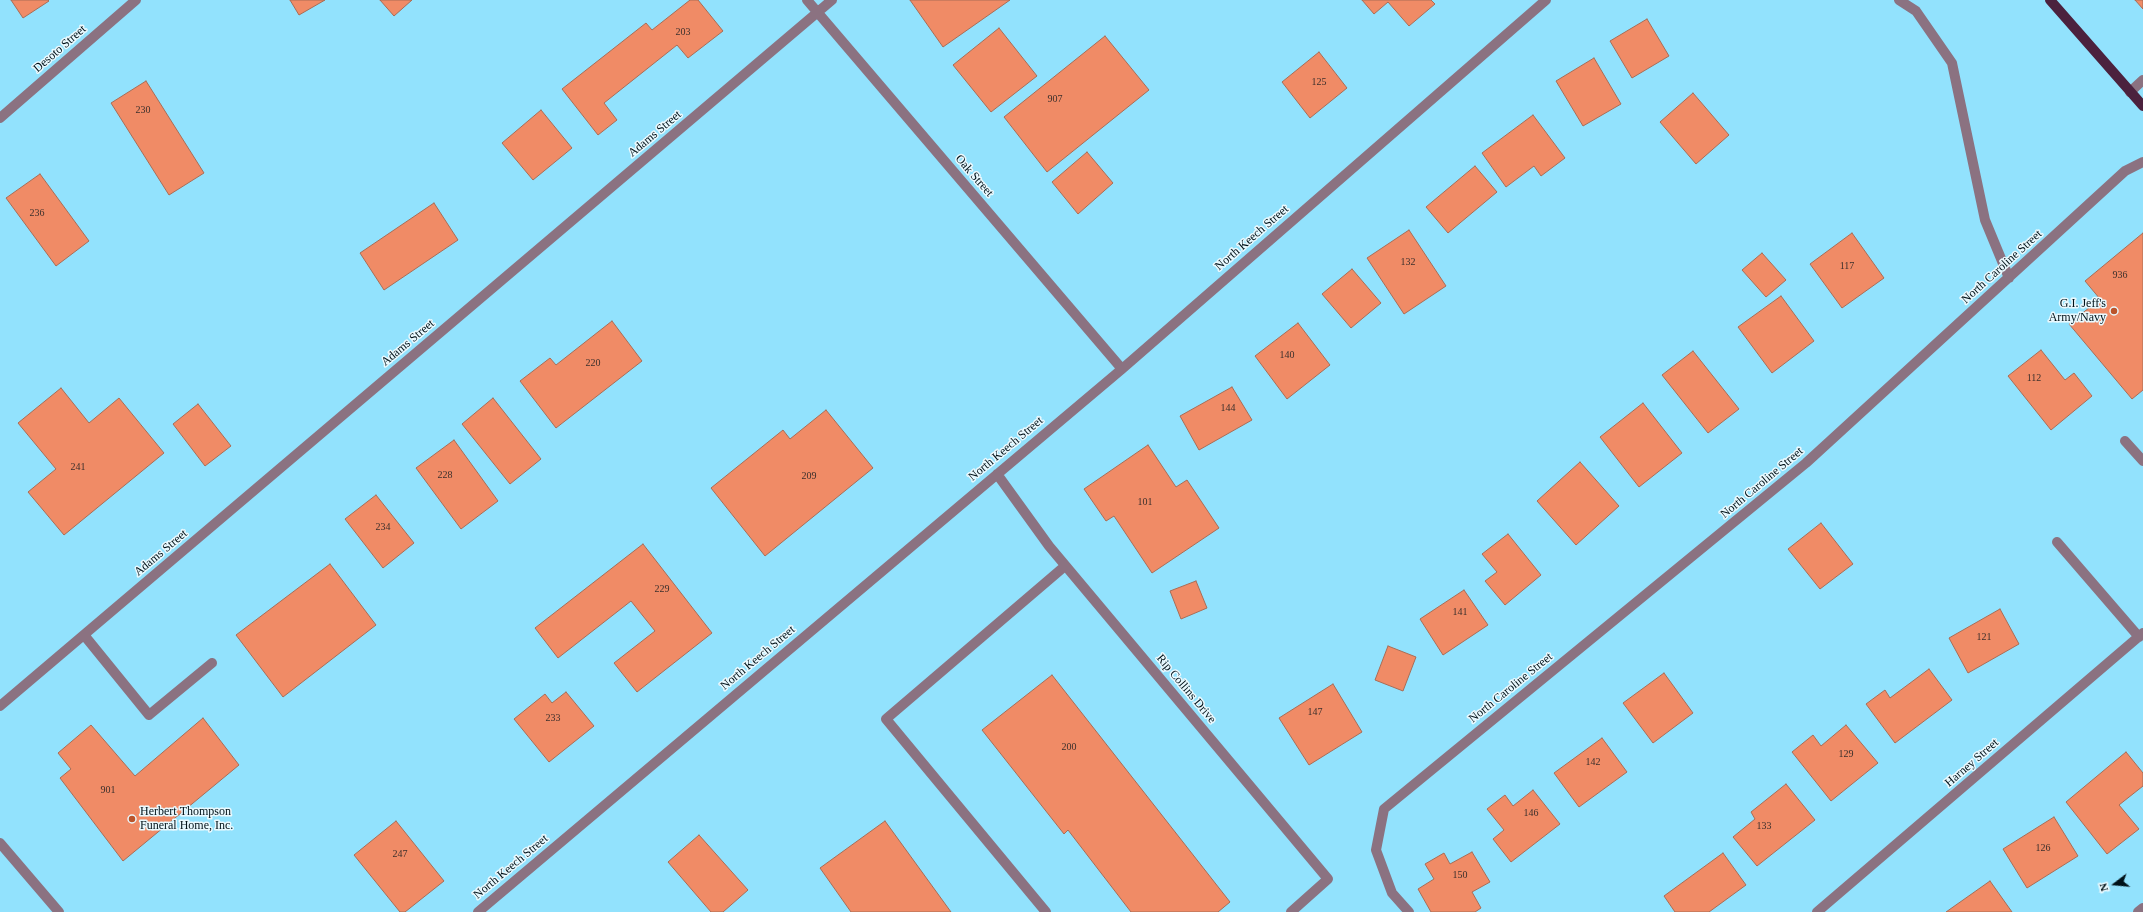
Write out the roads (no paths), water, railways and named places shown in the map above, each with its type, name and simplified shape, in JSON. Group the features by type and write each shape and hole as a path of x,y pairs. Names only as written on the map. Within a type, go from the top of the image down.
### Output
{"main road":[{"path":"2050,0 2143,106"}],"street":[{"name":"Desoto Street","path":"0,118 136,0"},
{"name":"Oak Street","path":"807,0 1122,369"},
{"name":"Adams Street","path":"0,706 832,0"},
{"name":"North Keech Street","path":"478,912 1122,369 1546,0"},
{"path":"1899,0 1916,11 1952,63 1985,220 2009,278"},
{"path":"2130,92 2143,80"},
{"name":"North Caroline Street","path":"1409,912 1392,893 1376,850 1384,809 1806,463 2126,171 2143,162"},
{"path":"2125,441 2143,461"},
{"name":"Rip Collins Drive","path":"997,474 1065,566 1328,879 1291,912"},
{"path":"2057,542 2141,635"},
{"path":"1046,912 886,719 1065,566"},
{"path":"84,635 149,715 212,663"},
{"name":"Harney Street","path":"1817,912 2141,635"},
{"path":"0,843 59,912"},
{"path":"2138,912 2143,908"}],"place":[{"name":"G.I. Jeff's Army/Navy","path":"2114,311"},
{"name":"Herbert Thompson Funeral Home, Inc.","path":"132,819"}]}
